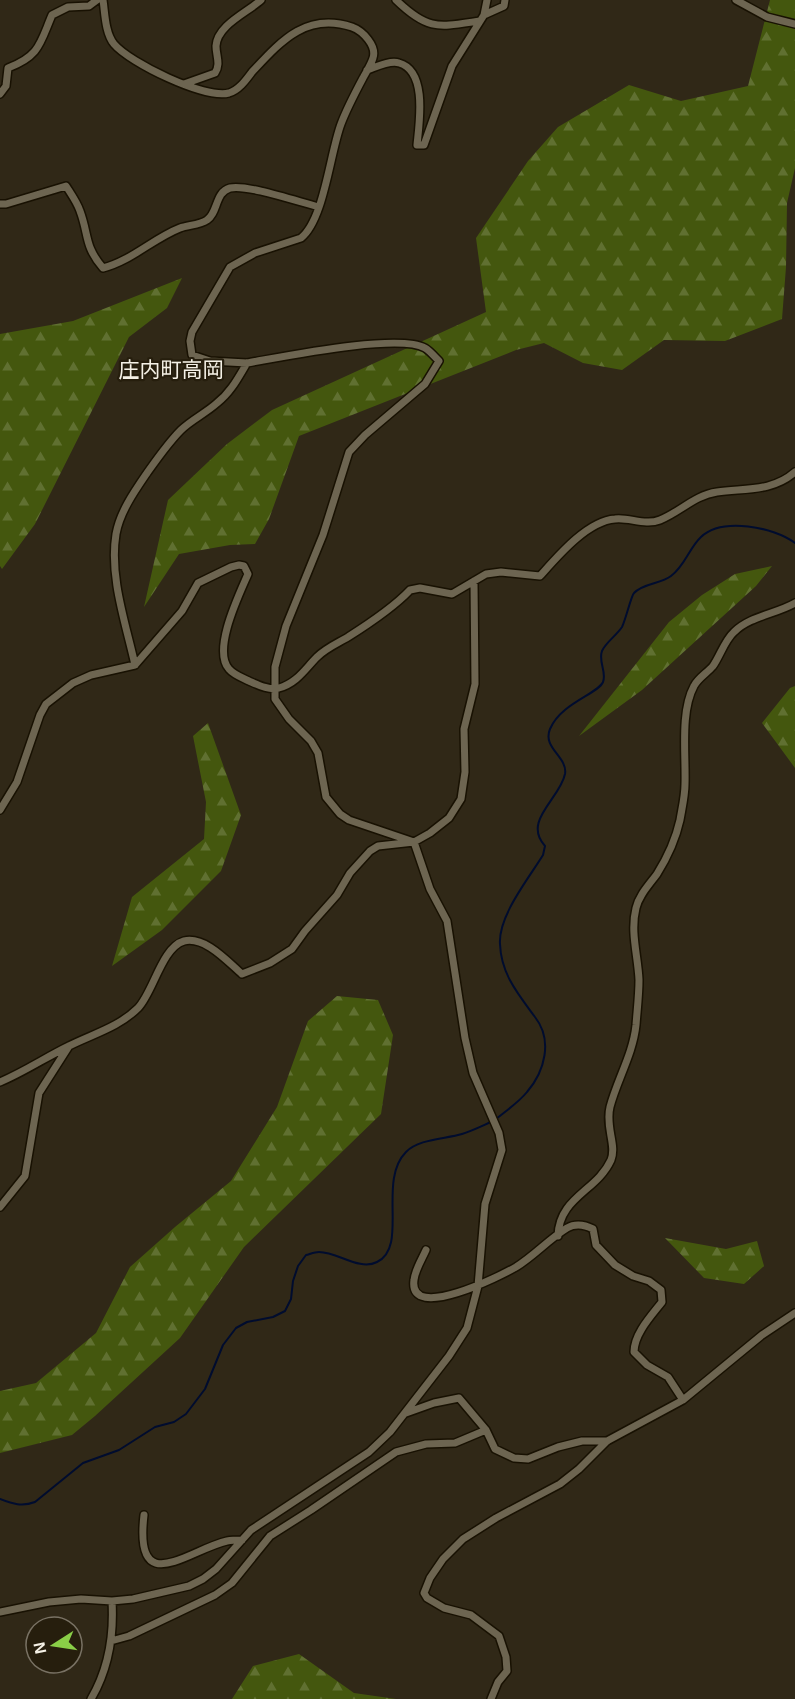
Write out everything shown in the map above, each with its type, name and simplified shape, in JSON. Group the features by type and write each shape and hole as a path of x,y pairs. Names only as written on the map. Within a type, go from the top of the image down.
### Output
{"street":[{"path":"0,94 6,87 8,68 30,57 40,47 52,15 68,8 89,6 98,0"},
{"path":"103,0 109,34 114,45 133,60 169,79 220,94 231,92 239,87 293,32 307,26 327,22 342,24 356,28 370,40 374,56 347,109 335,139 313,224 301,238 255,253 230,267 196,324 190,341 192,355 210,361 247,363 358,345 388,344 409,344 424,348 439,361 425,384 365,435 349,452 323,535 286,626 275,667 275,699 282,710 311,741 318,753 326,797 340,814 349,820 414,842"},
{"path":"184,84 215,73 219,67 216,44 223,30 261,0"},
{"path":"396,0 412,15 428,24 444,26 482,18 504,6 505,0"},
{"path":"367,70 399,63 410,70 417,81 420,96 417,145 424,145 453,66 482,18 487,0"},
{"path":"736,0 767,17 795,24"},
{"path":"0,204 66,186 81,212 85,234 93,257 103,268 181,227 208,220 213,214 220,195 227,189 238,187 258,190 319,207"},
{"path":"135,665 118,586 116,533 120,520 132,495 157,458 182,429 217,404 231,390 247,363"},
{"path":"0,810 17,782 46,704 73,683 91,675 135,665 182,611 198,583 231,567 244,566 248,574 231,615 224,657 228,668 235,674 276,690 289,685 302,675 319,656 410,590 420,588 453,594 486,574 501,572 540,576 568,545 599,524 614,519 650,522 660,520 704,495 767,488 780,483 795,472"},
{"path":"0,1082 69,1046 123,1022 140,1006 170,951 182,942 197,940 219,954 242,974 270,963 292,949 337,895 350,873 370,851 378,846 414,842 449,818 461,799 465,772 464,729 475,684 474,580"},
{"path":"558,1236 558,1226 566,1208 603,1173 611,1161 613,1150 607,1119 623,1074 635,1028 639,980 633,928 635,909 667,854 680,822 685,787 686,728 690,697 695,684 711,668 732,633 747,622 795,603"},
{"path":"0,1612 49,1602 81,1599 112,1601 134,1599 189,1586 216,1569 251,1530 369,1452 406,1413 467,1328 478,1286 485,1204 502,1150 499,1133 473,1073 465,1038 447,921 430,889 414,842"},
{"path":"0,1207 25,1176 39,1093 69,1046"},
{"path":"426,1250 413,1280 415,1290 419,1295 430,1297 452,1295 478,1286 517,1266 568,1227 584,1224 593,1229 596,1245 615,1265 633,1276 649,1281 661,1290 662,1302 649,1318 634,1344 634,1352 647,1365 668,1377 683,1400"},
{"path":"491,1699 498,1682 507,1671 506,1657 499,1635 471,1616 452,1611 427,1598 424,1593 425,1589 442,1559 463,1539 495,1518 560,1484 607,1441 683,1400 762,1335 795,1313"},
{"path":"406,1413 434,1403 459,1398 486,1430 495,1449 514,1458 528,1459 558,1447 582,1441 607,1441"},
{"path":"111,1641 129,1636 215,1595 232,1583 270,1536 396,1452 426,1444 455,1443 486,1430"},
{"path":"144,1515 141,1537 144,1551 157,1563 186,1559 227,1541 242,1540"},
{"path":"91,1699 102,1680 111,1641 112,1601"}],"green space":[{"path":"770,0 795,0 795,168 787,203 782,319 725,341 664,340 622,370 583,363 544,343 516,350 299,436 269,519 255,544 230,545 179,554 144,607 168,500 227,444 272,410 486,312 476,238 528,161 558,127 629,85 681,101 748,86"},
{"path":"182,278 167,308 129,337 35,524 2,569 0,566 0,334 73,321"},
{"path":"772,566 756,586 642,690 579,736 669,622 702,595 735,574"},
{"path":"795,686 795,768 762,723 790,688"},
{"path":"208,723 241,815 221,871 162,930 112,966 132,897 204,839 206,802 193,736"},
{"path":"337,996 378,1000 393,1035 381,1114 244,1247 180,1338 95,1416 72,1435 0,1453 0,1391 36,1383 96,1333 130,1267 231,1181 277,1107 308,1021"},
{"path":"665,1238 726,1249 757,1241 764,1266 744,1284 704,1278"},
{"path":"299,1654 354,1693 396,1699 232,1699 253,1666"}],"waterway":[{"path":"496,1119 527,1092 538,1075 544,1055 544,1035 541,1026 507,974 503,965 500,944 501,933 509,910 543,855 545,846 539,837 540,819 565,774 563,762 549,742 550,729 562,712 594,691 603,682 602,651 622,627 634,593 676,572 701,537 722,527 748,526 774,532 795,543"},
{"path":"0,1499 18,1504 35,1502 83,1463 119,1450 155,1427 174,1422 186,1414 205,1389 223,1345 236,1328 247,1322 273,1317 285,1311 291,1299 298,1266 306,1255 317,1252 326,1253 356,1263 370,1264 377,1262 386,1254 391,1243 393,1228 394,1179 398,1164 406,1152 417,1144 462,1134 491,1122"}],"district":[{"name":"庄内町高岡","path":"171,370"}]}
